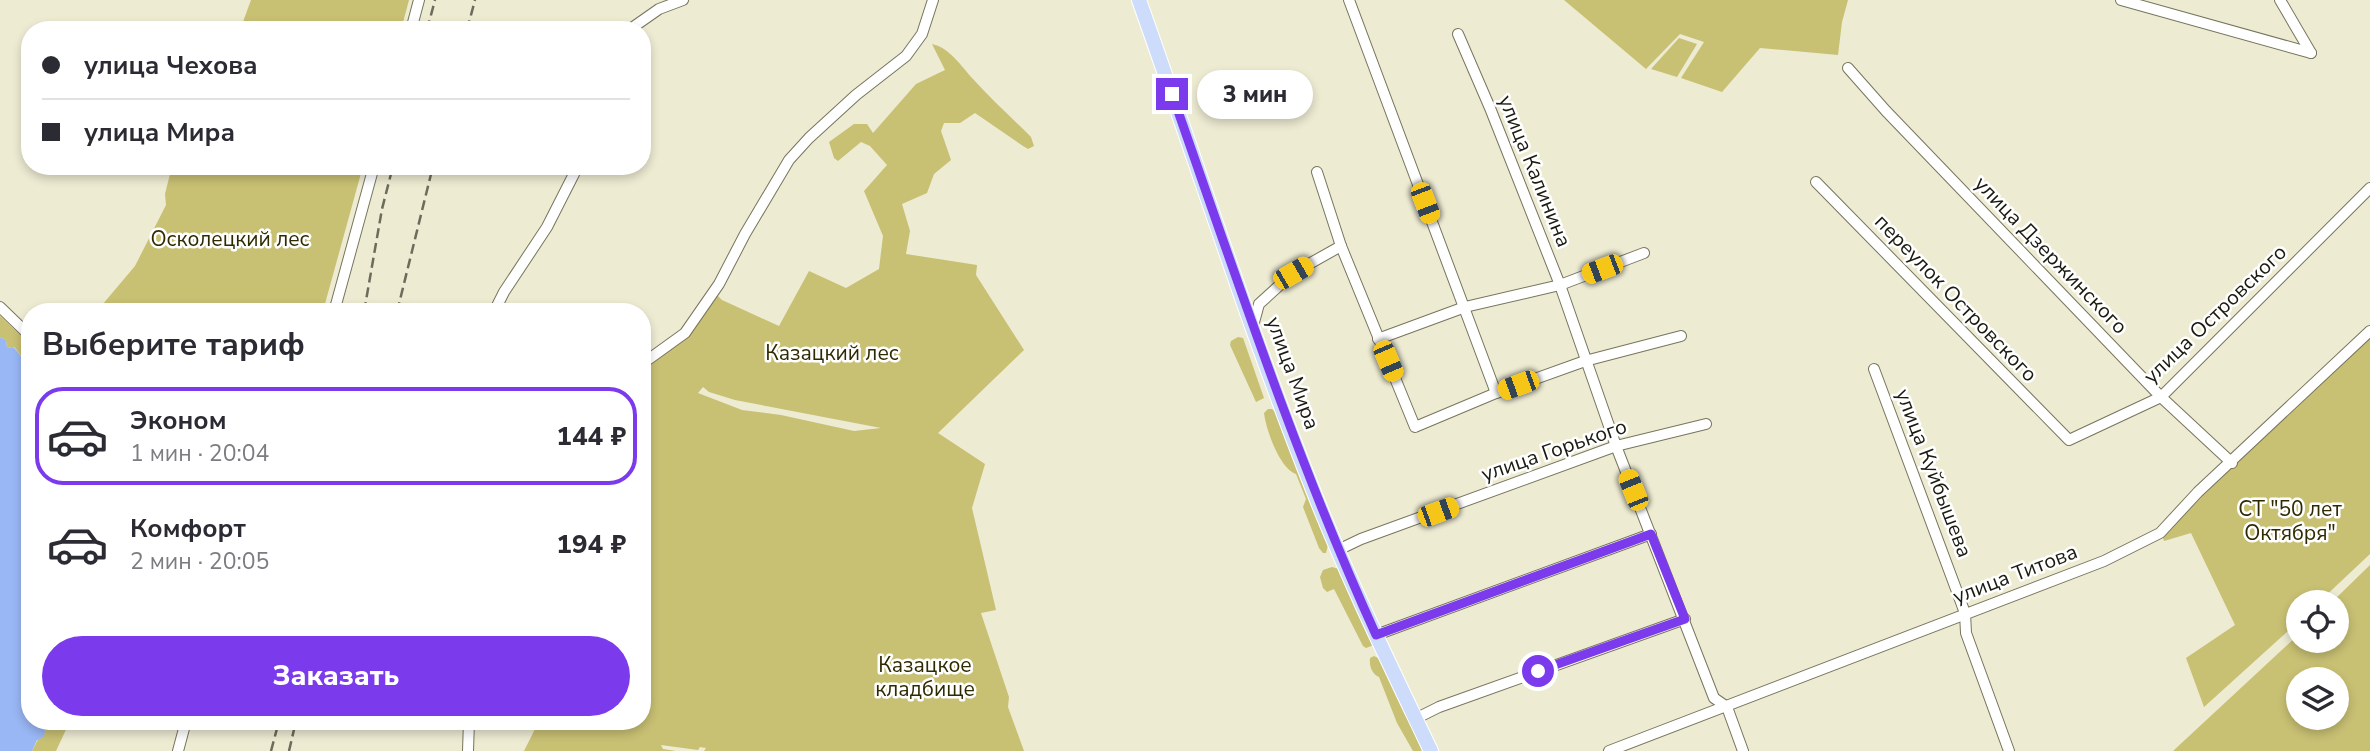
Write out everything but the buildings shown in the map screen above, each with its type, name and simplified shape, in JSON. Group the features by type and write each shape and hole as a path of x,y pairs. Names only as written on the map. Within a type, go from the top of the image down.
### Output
{"main road":[{"name":"улица Мира","path":"1139,0 1313,490 1376,635 1431,751"}],"street":[{"path":"413,21 419,0"},
{"path":"642,21 659,9 683,0"},
{"path":"651,358 685,333 719,284 745,233 789,160 856,95 906,56 922,34 933,0"},
{"path":"1349,0 1496,393"},
{"path":"2121,0 2311,53 2280,0"},
{"name":"улица Калинина","path":"1458,34 1560,285 1616,446 1714,698 1727,708 1743,751"},
{"name":"улица Дзержинского","path":"1848,68 1886,111 2161,397 2232,463"},
{"path":"1317,173 1340,246 1415,426 1585,361 1681,336"},
{"path":"336,303 371,175"},
{"path":"498,303 547,227 573,175"},
{"name":"переулок Островского","path":"1816,182 2068,440"},
{"name":"улица Островского","path":"2068,440 2161,397 2370,188"},
{"path":"1253,326 1259,304 1293,273 1340,246"},
{"path":"1378,339 1465,307 1560,285 1644,253"},
{"path":"0,307 21,327"},
{"name":"улица Титова","path":"1609,751 1727,708 2104,561 2160,533 2198,492 2370,331"},
{"name":"улица Куйбышева","path":"1874,369 1965,613 1966,634 2009,751"},
{"name":"улица Горького","path":"1338,550 1361,539 1616,446 1706,424"},
{"path":"1376,635 1651,534"},
{"path":"1415,719 1439,707 1685,619"},
{"path":"178,751 184,730"},
{"path":"468,751 469,730"}],"green space":[{"path":"251,0 409,0 403,21 243,21"},
{"path":"1564,0 1848,0 1838,55 1760,48 1722,92 1681,78 1704,42 1680,34 1646,69"},
{"path":"1679,38 1697,44 1677,77 1651,69"},
{"path":"932,44 944,49 1031,137 1034,146 1028,149 975,113 960,123 944,123 941,131 951,160 934,174 927,193 902,204 910,231 906,254 977,265 976,275 1024,350 938,433 985,464 972,508 996,610 981,613 1009,697 1008,707 1024,751 704,751 706,748 700,747 698,750 661,745 663,749 676,751 524,751 534,730 651,730 651,360 717,295 722,300 779,326 809,271 846,288 879,269 883,236 864,191 887,165 870,146 861,142 838,161 834,158 829,142 854,124 867,124 873,133 916,84 945,70","holes":["703,387 709,392 735,400 881,428 854,431 781,415 742,410 698,393"]},
{"name":"Осколецкий лес","path":"170,175 361,175 325,303 104,303 135,266 166,205 165,194"},
{"path":"0,316 21,336 21,357 14,347 7,348 6,340 0,337"},
{"name":"СТ \"50 лет Октября\"","path":"2370,336 2370,554 2332,590 2286,590 2286,633 2204,707 2186,658 2235,625 2191,533 2164,541 2162,534"},
{"path":"1238,337 1243,338 1264,398 1256,402 1230,345 1231,341"},
{"path":"1268,409 1279,415 1329,541 1326,553 1319,548 1303,507 1306,499 1296,474 1290,471 1279,457 1271,438 1264,413"},
{"path":"2370,565 2370,751 2173,751 2286,646 2286,653 2349,653 2349,590 2344,590"},
{"path":"1332,567 1339,569 1374,645 1366,648 1363,646 1334,589 1327,592 1323,588 1320,577 1323,570"},
{"path":"1374,656 1382,660 1422,751 1413,751 1397,723 1379,677 1371,667 1370,658"},
{"path":"43,730 66,730 56,751 32,751"}],"water":[{"path":"0,337 6,340 7,348 13,347 21,356 21,730 45,730 44,737 37,740 32,751 0,751"}],"railway":[{"path":"429,21 435,0"},
{"path":"469,21 475,0"},
{"path":"366,303 391,175"},
{"path":"399,303 431,175"},
{"path":"271,751 277,730"},
{"path":"289,751 294,730"}],"route":[{"path":"1172,94 1279,400 1313,490 1376,635 1651,534 1685,619 1538,671"}],"park label":[{"name":"Казацкий лес","path":"832,353"},
{"name":"Казацкое кладбище","path":"925,677"}]}
